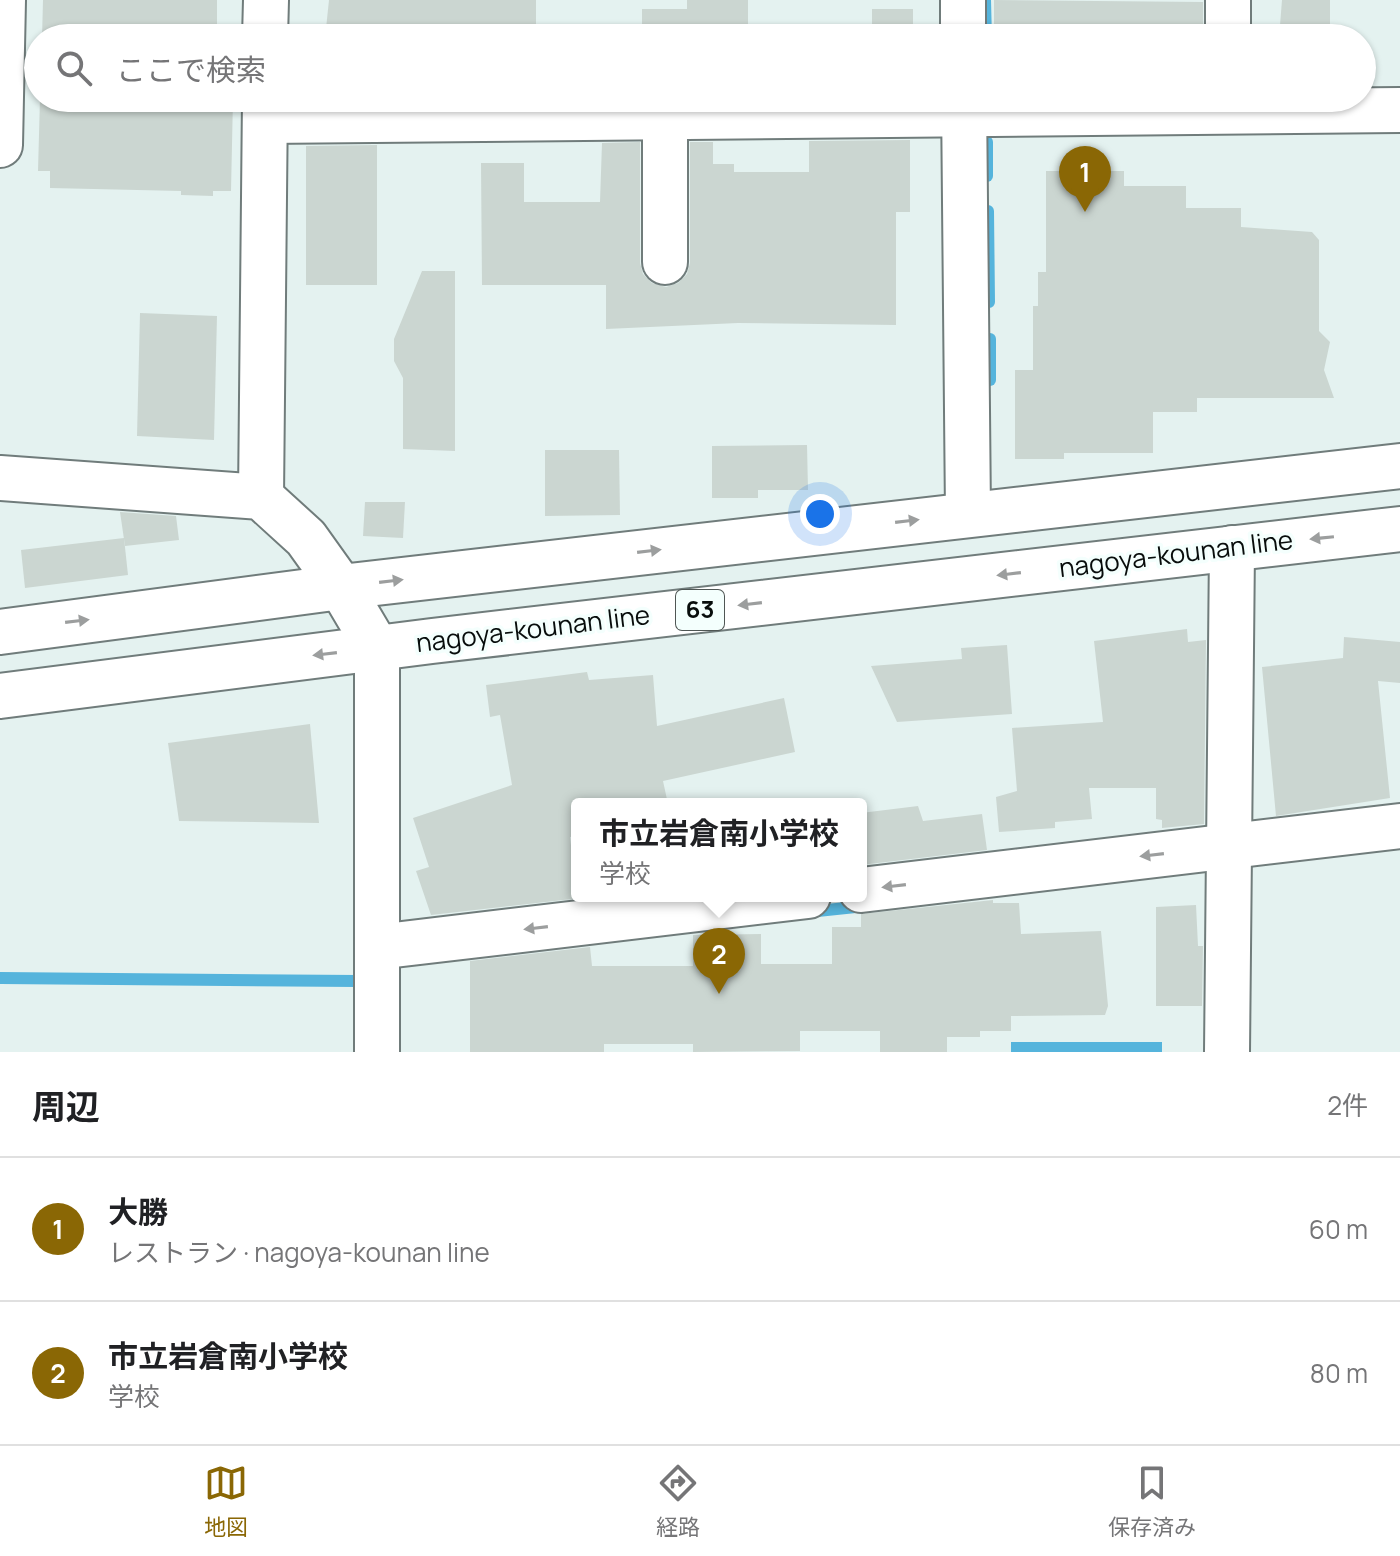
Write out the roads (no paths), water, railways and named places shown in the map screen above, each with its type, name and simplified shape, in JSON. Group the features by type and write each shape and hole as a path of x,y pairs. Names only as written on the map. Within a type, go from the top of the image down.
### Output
{"street":[{"path":"0,145 3,0"},
{"path":"265,24 266,0"},
{"path":"963,0 963,24"},
{"path":"1228,0 1228,24"},
{"path":"1376,109 1400,110"},
{"path":"261,497 265,112"},
{"path":"415,112 665,117 801,112"},
{"path":"964,112 968,514"},
{"path":"665,117 665,262"},
{"path":"0,632 341,587 1400,466"},
{"path":"0,478 261,497 306,538 341,587 377,648 377,1052"},
{"name":"nagoya-kounan line","path":"0,696 377,648 1400,529"},
{"path":"1227,1052 1232,548"},
{"path":"867,889 1400,826"},
{"path":"377,947 757,902"}],"water":[{"path":"1011,1042 1162,1042 1162,1052 1011,1052"}],"waterway":[{"path":"985,0 986,24"},
{"path":"987,142 987,176"},
{"path":"988,211 989,302"},
{"path":"990,339 990,380"},
{"path":"808,912 865,906"},
{"path":"0,978 357,981"}],"place":[{"name":"大勝","path":"1085,212"},
{"name":"市立岩倉南小学校","path":"719,994"}]}
